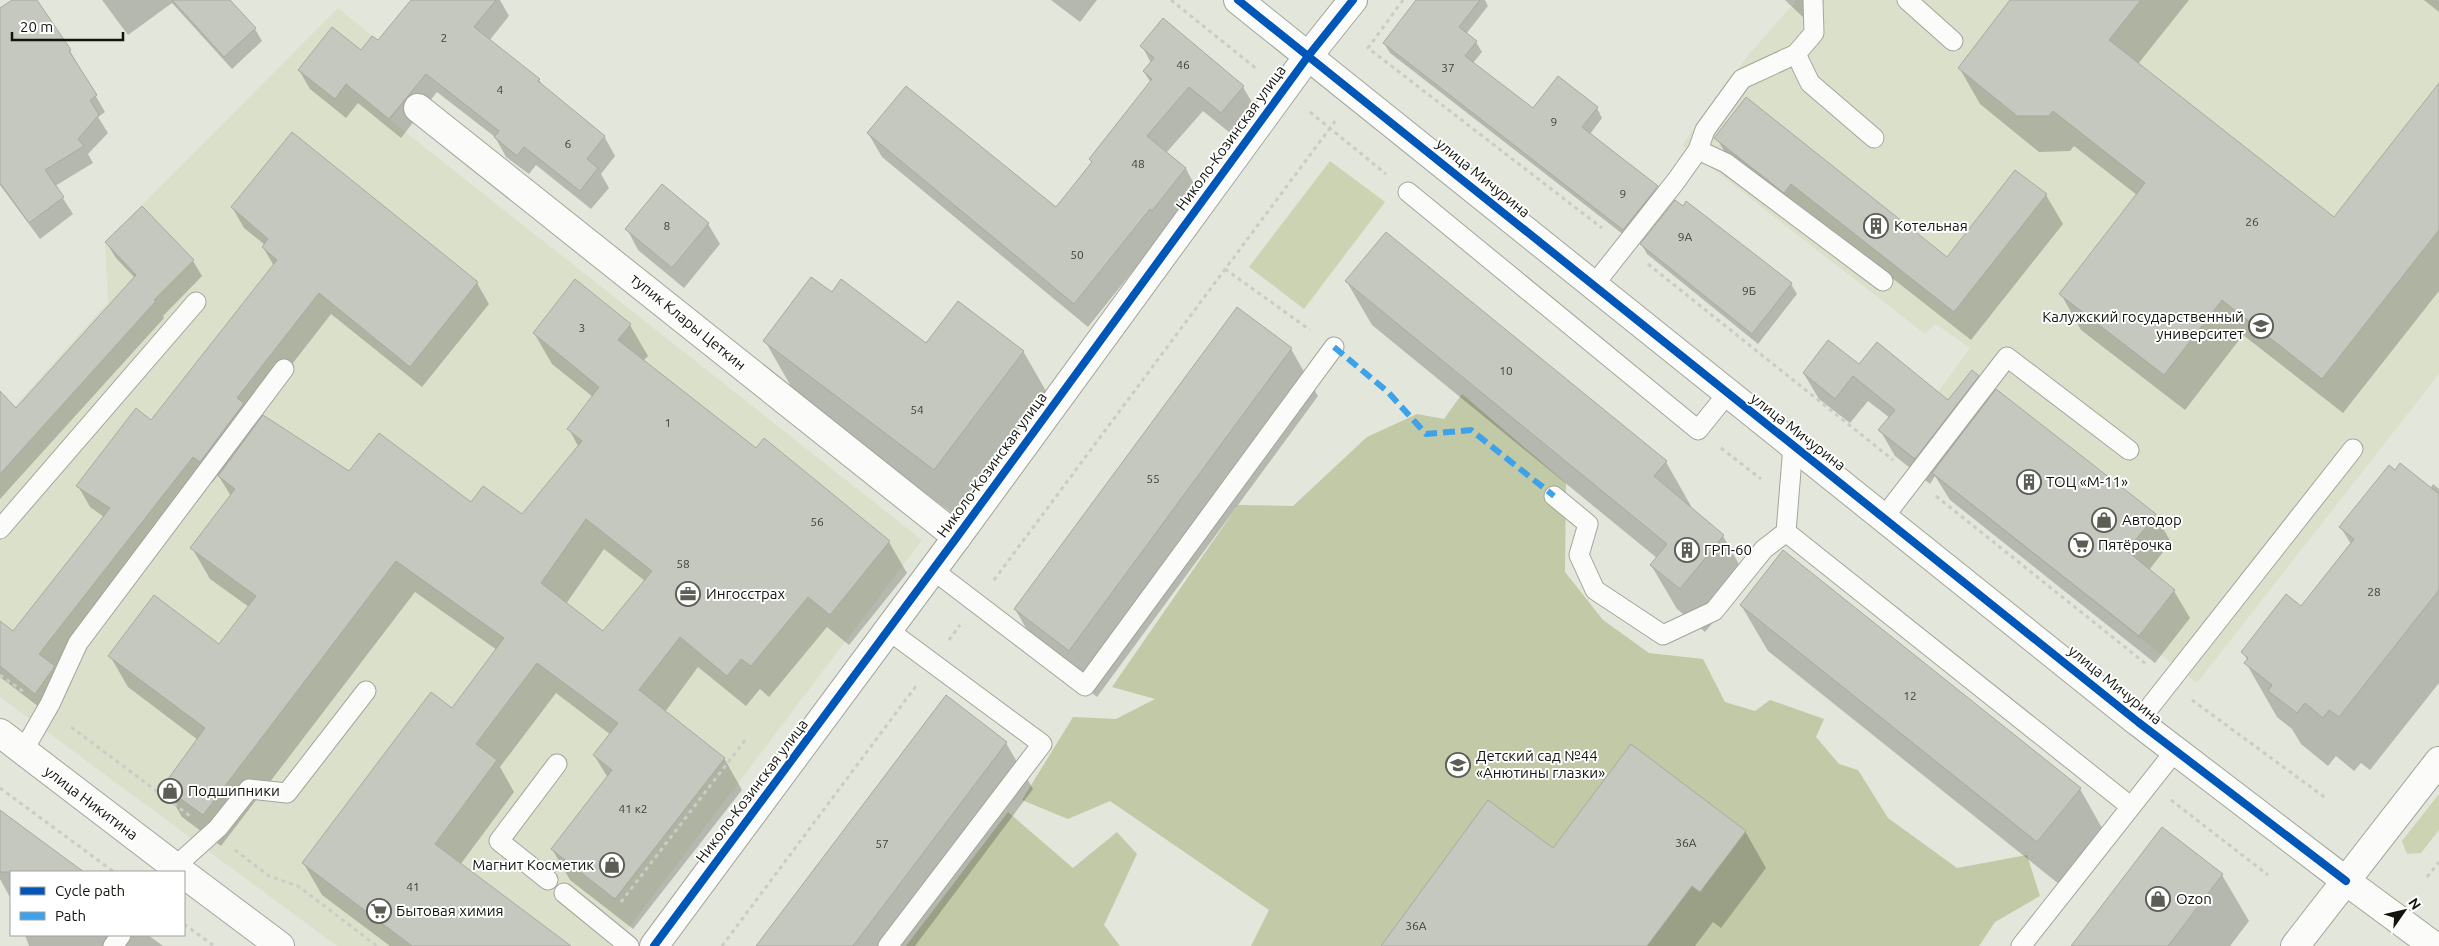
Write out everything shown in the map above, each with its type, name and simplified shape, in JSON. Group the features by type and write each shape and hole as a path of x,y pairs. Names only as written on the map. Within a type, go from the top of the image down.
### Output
{"street":[{"name":"улица Мичурина","path":"1238,0 1309,55 1593,286 2138,722 2434,946"},
{"name":"Николо-Козинская улица","path":"654,946 933,570 1283,90 1353,0"},
{"name":"тупик Клары Цеткин","path":"418,108 957,537"},
{"name":"улица Никитина","path":"0,733 177,871"},
{"path":"2295,946 2439,761"},
{"name":"улица Никитина","path":"185,877 280,946"}],"lane":[{"path":"1907,0 1953,41"},
{"path":"1593,286 1698,150 1706,130 1742,79 1796,54 1814,33 1813,1"},
{"path":"1796,54 1810,83 1874,138"},
{"path":"1698,150 1726,163 1883,281"},
{"path":"1408,192 1698,430 1728,393"},
{"path":"0,529 196,302"},
{"path":"933,570 1085,686 1334,347"},
{"path":"1884,517 2007,357 2129,450"},
{"path":"23,751 47,709 78,643 284,369"},
{"path":"1554,496 1588,524 1579,556 1595,590 1664,635 1714,611 1764,550 1786,532 1793,446"},
{"path":"2138,722 2353,449"},
{"path":"1786,532 2130,806"},
{"path":"888,630 1042,744 888,946"},
{"path":"177,871 249,789 287,793 366,691"},
{"path":"2021,946 2175,751"},
{"path":"548,880 499,841 557,764"},
{"path":"564,893 629,946"}],"path":[{"path":"1171,0 1408,192"},
{"path":"1403,0 1368,48 1625,245 2169,682 2327,800"},
{"path":"722,946 1356,93 1375,54"},
{"path":"1225,269 1334,347"},
{"path":"0,675 269,876 298,886 377,946"},
{"path":"603,924 746,739"},
{"path":"0,788 113,871"},
{"path":"2427,877 2439,862"},
{"path":"185,925 214,946"}],"shaded area":[{"name":"Калужский государственный университет","path":"1797,0 2439,0 2439,374 2197,683 1898,447 1970,348 1936,324 1925,334 1682,145 1749,54"},
{"path":"338,8 423,77 390,120 922,540 615,946 337,946 0,697 0,423 108,302 105,242"},
{"path":"1330,161 1385,202 1304,309 1249,267"},
{"name":"Детский сад №44 «Анютины глазки»","path":"1462,394 1566,483 1565,572 1603,620 1649,653 1703,659 1725,702 1755,711 1770,700 1824,719 1816,737 1839,764 1858,770 1888,818 1957,868 2027,855 2040,896 1995,922 1979,946 1251,946 1269,910 1110,801 1068,819 1022,800 1073,717 1116,719 1155,699 1112,687 1238,505 1293,506 1367,437 1417,414 1444,419"},
{"path":"2439,794 2439,830 2421,853 2407,854 2402,841"},
{"path":"1008,812 1073,868 1117,832 1137,854 1104,925 1120,946 906,946"}],"building":[{"path":"12,0 37,0 71,50 69,51 97,95 90,100 99,115 78,139 84,146 45,170 64,197 29,223 0,183 0,8"},
{"path":"172,0 230,0 256,28 224,57"},
{"path":"411,0 496,0 474,27 540,79 538,81 605,136 587,159 598,168 580,191 524,147 517,156 494,137 499,131 426,74 389,119 346,84 335,99 298,70 332,27 361,50 372,36 378,40"},
{"path":"1416,0 1480,0 1459,27 1477,41 1465,56 1533,108 1558,76 1598,107 1582,127 1658,186 1623,230 1383,43"},
{"path":"2010,0 2141,0 2109,40 2334,217 2439,83 2439,230 2322,379 2222,300 2164,375 2059,294 2145,183 2053,111 2049,116 2017,116 1958,68"},
{"path":"1163,18 1244,86 1221,113 1189,87 1147,136 1186,168 1152,211 1150,209 1074,304 867,133 906,86 1056,207 1092,162 1089,159 1152,79 1143,71 1154,58 1140,46"},
{"name":"Котельная","path":"1746,97 1947,257 2015,170 2047,194 1954,312 1791,184 1784,193 1714,138"},
{"path":"292,132 478,282 410,367 319,293 237,398 244,403 200,462 193,457 39,654 55,666 35,694 0,666 0,621 13,631 110,508 76,486 136,408 151,420 277,260 262,247 268,239 231,207"},
{"path":"662,184 709,223 672,268 625,229"},
{"path":"1675,200 1683,206 1686,201 1792,283 1752,334 1640,244"},
{"path":"142,206 194,260 154,300 156,301 0,474 0,391 16,408 136,275 105,242"},
{"path":"1386,232 1667,461 1654,476 1724,535 1680,589 1650,565 1667,544 1345,281"},
{"path":"811,277 832,292 841,279 926,343 958,301 1024,351 934,470 763,341"},
{"path":"575,279 631,324 618,340 756,448 764,438 890,541 830,615 808,597 751,666 741,659 727,676 680,637 639,690 725,758 615,899 551,849 612,770 593,755 618,723 537,663 476,744 497,760 435,844 571,946 412,946 302,863 431,692 452,708 504,638 396,561 203,815 163,786 205,728 108,656 154,595 219,644 256,596 190,548 235,489 218,476 263,415 349,471 379,433 471,502 483,486 522,514 582,441 567,429 599,387 533,333","holes":["586,519 652,571 603,631 541,583"]},
{"path":"1237,307 1292,348 1069,651 1014,609"},
{"path":"1828,340 1859,364 1877,342 1948,400 1972,370 1979,376 1915,459 1878,430 1895,410 1853,376 1835,399 1803,373"},
{"name":"ТОЦ «M-11»","path":"1996,389 2156,514 2127,551 2175,590 2139,636 1932,473"},
{"path":"2400,463 2439,494 2439,590 2339,717 2329,710 2323,718 2305,703 2297,713 2268,691 2272,685 2244,663 2248,658 2241,652 2286,594 2301,606 2354,539 2339,527 2389,465 2395,470"},
{"path":"1783,550 2081,788 2037,842 1740,605"},
{"path":"946,695 1007,742 853,946 756,946"},
{"path":"1631,744 1746,831 1700,892 1692,886 1647,946 1381,946 1488,800 1553,848"},
{"path":"0,810 83,871 10,871 0,872"},
{"path":"2162,827 2223,874 2168,946 2071,946"}],"marked path":[{"path":"1334,347 1388,392 1426,434 1471,430 1554,496"}],"cycle path":[{"path":"1238,0 2138,722 2346,881"},
{"path":"654,946 957,537 1309,55 1353,0"}],"place":[{"name":"Котельная","path":"1876,226"},
{"name":"Калужский государственный университет","path":"2261,326"},
{"name":"ТОЦ «M-11»","path":"2029,482"},
{"name":"Автодор","path":"2104,520"},
{"name":"Пятёрочка","path":"2081,545"},
{"name":"ГРП-60","path":"1687,550"},
{"name":"Ингосстрах","path":"688,594"},
{"name":"Детский сад №44 «Анютины глазки»","path":"1458,765"},
{"name":"Подшипники","path":"170,791"},
{"name":"Магнит Косметик","path":"612,865"},
{"name":"Ozon","path":"2158,899"},
{"name":"Бытовая химия","path":"379,911"}]}
